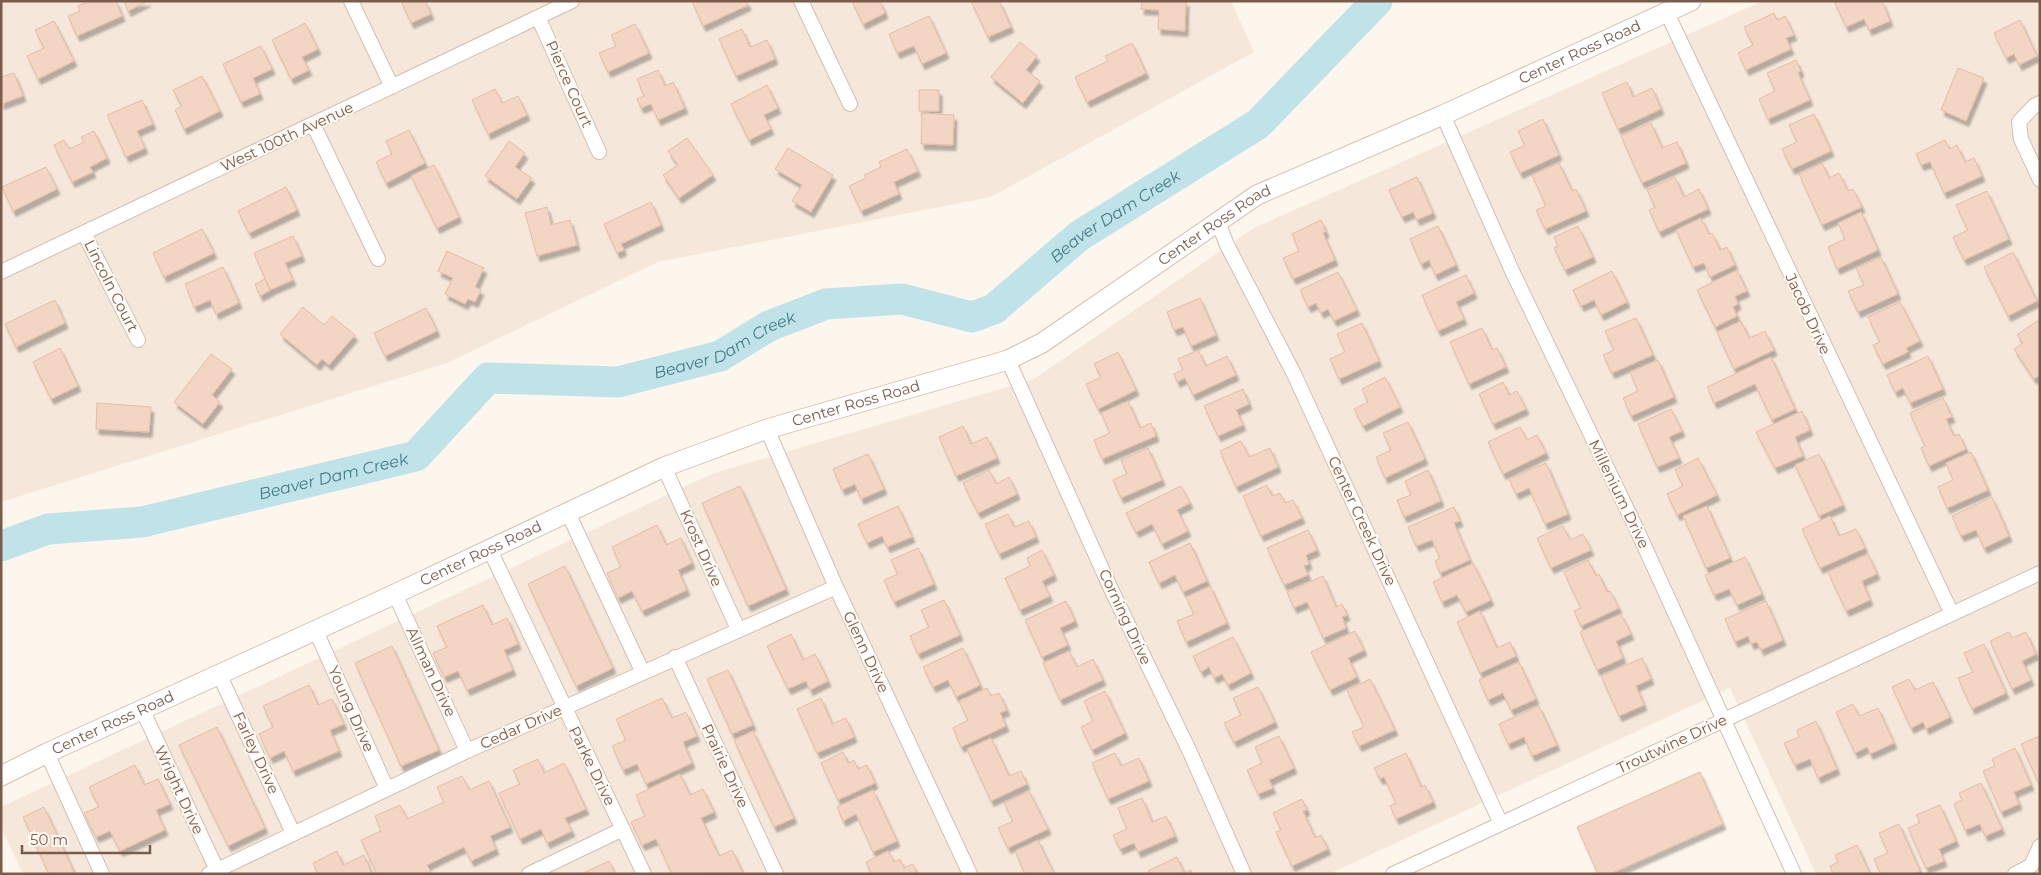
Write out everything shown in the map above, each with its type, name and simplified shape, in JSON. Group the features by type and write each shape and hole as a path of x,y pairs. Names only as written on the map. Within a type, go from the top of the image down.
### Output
{"street":[{"path":"351,1 392,87"},
{"name":"West 100th Avenue","path":"1,272 572,1"},
{"path":"801,1 850,104"},
{"name":"Center Ross Road","path":"1,776 315,629 490,550 664,467 767,429 1008,360 1042,342 1257,195 1443,114 1691,1"},
{"name":"Jacob Drive","path":"1667,13 1952,614"},
{"name":"Pierce Court","path":"538,17 599,152"},
{"path":"2040,103 2034,106 2019,122 2021,140 2040,180"},
{"name":"Millenium Drive","path":"1443,114 1512,273 1637,530 1794,874"},
{"path":"313,124 378,259"},
{"name":"Center Creek Drive","path":"1218,222 1227,245 1302,392 1501,824"},
{"name":"Lincoln Court","path":"84,233 138,340"},
{"name":"Corning Drive","path":"1008,360 1111,589 1189,750 1244,874"},
{"name":"Glenn Drive","path":"767,429 836,587 970,874"},
{"name":"Krost Drive","path":"664,467 738,629"},
{"path":"568,513 642,673"},
{"name":"Parke Drive","path":"490,550 644,874"},
{"name":"Troutwine Drive","path":"1393,874 2040,573"},
{"name":"Cedar Drive","path":"213,872 232,869 293,833 467,751 836,587"},
{"name":"Allman Drive","path":"395,594 467,751"},
{"name":"Young Drive","path":"315,629 387,789"},
{"name":"Prairie Drive","path":"675,658 776,874"},
{"name":"Farley Drive","path":"219,674 293,833"},
{"name":"Wright Drive","path":"142,709 213,872"},
{"path":"47,753 102,874"},
{"path":"529,874 623,829"},
{"path":"2015,874 2035,868 2040,846"}],"shaded area":[{"path":"1,1 1231,1 1254,52 991,197 658,262 447,363 1,502"},
{"path":"1763,1 2040,1 2040,874 1816,874 1730,688 1329,874 23,874 1,827 1,807 714,473 1034,379 1254,228"}],"building":[{"path":"89,1 116,1 122,16 77,36 68,16 80,11 78,6"},
{"path":"124,1 148,1 128,11"},
{"path":"401,1 425,1 431,14 411,23"},
{"path":"692,1 747,1 748,5 703,26"},
{"path":"852,1 880,1 885,13 863,24"},
{"path":"971,1 999,1 1011,27 988,37"},
{"path":"1142,1 1186,1 1185,31 1158,29 1159,10 1141,9"},
{"path":"1834,1 1882,1 1890,21 1869,30 1864,19 1846,27"},
{"path":"1774,13 1777,20 1785,16 1794,35 1786,38 1791,49 1746,70 1738,53 1753,45 1744,27"},
{"path":"929,16 946,53 922,64 914,46 897,53 889,34"},
{"path":"2020,20 2037,56 2019,65 2014,54 2006,58 1994,33"},
{"path":"54,21 74,61 38,79 27,56 44,48 35,30"},
{"path":"305,23 318,49 302,57 309,70 291,79 272,40"},
{"path":"635,24 649,53 608,72 599,53 616,46 611,35"},
{"path":"742,29 750,47 767,40 775,59 736,76 719,39"},
{"path":"1020,42 1037,56 1026,70 1040,81 1023,103 991,77"},
{"path":"1132,43 1146,73 1087,102 1075,77 1108,61 1105,56"},
{"path":"261,46 272,69 253,78 260,94 241,102 223,64"},
{"path":"1796,60 1801,71 1798,73 1810,100 1768,119 1759,99 1775,91 1767,73"},
{"path":"1958,68 1984,78 1966,121 1941,110"},
{"path":"658,70 665,86 673,82 685,108 658,120 651,104 641,108 637,99 644,96 637,79"},
{"path":"14,73 23,96 1,104 1,77"},
{"path":"202,76 220,111 184,129 175,110 182,106 173,90"},
{"path":"1627,82 1633,97 1652,88 1661,109 1618,129 1602,93"},
{"path":"767,85 778,108 764,115 771,129 749,140 731,104"},
{"path":"495,89 502,103 518,96 527,115 488,134 472,100"},
{"path":"919,90 939,90 939,111 919,111"},
{"path":"142,100 153,124 137,131 145,148 126,157 107,115"},
{"path":"922,113 954,115 953,145 921,144"},
{"path":"1814,114 1831,151 1792,169 1782,149 1797,142 1789,125"},
{"path":"1543,119 1559,155 1520,173 1510,152 1525,145 1518,131"},
{"path":"1651,123 1662,148 1677,142 1686,163 1642,183 1621,136"},
{"path":"409,130 425,163 386,183 376,162 392,154 386,141"},
{"path":"94,131 107,158 90,167 93,172 72,182 54,145 64,140 69,149 84,142 81,137"},
{"path":"687,138 713,175 679,198 663,175 678,165 668,151"},
{"path":"1945,140 1949,149 1957,145 1965,162 1974,158 1982,176 1944,193 1930,162 1921,165 1916,154"},
{"path":"509,141 525,153 515,167 532,178 517,199 485,176"},
{"path":"788,148 833,175 811,212 792,201 802,185 775,169"},
{"path":"907,149 918,171 894,182 899,194 861,211 849,186 866,178 864,175 881,167 879,162"},
{"path":"1559,163 1572,191 1576,189 1586,211 1545,229 1536,210 1546,206 1532,175"},
{"path":"1822,163 1829,178 1839,173 1848,191 1853,189 1862,207 1822,225 1799,174"},
{"path":"434,165 459,217 437,228 411,176"},
{"path":"46,167 57,189 13,211 2,187"},
{"path":"1417,177 1433,213 1417,220 1413,212 1402,217 1389,190"},
{"path":"1675,177 1684,197 1699,189 1708,209 1659,232 1649,210 1655,207 1647,190"},
{"path":"286,187 297,210 249,233 238,211"},
{"path":"1987,191 2009,239 1964,260 1953,237 1968,230 1956,205"},
{"path":"651,202 661,225 621,244 624,250 617,253 604,224"},
{"path":"547,207 551,225 570,220 577,245 537,256 525,213"},
{"path":"1861,212 1878,250 1837,269 1828,247 1845,239 1838,223"},
{"path":"1701,218 1709,234 1712,233 1720,250 1727,247 1735,265 1710,277 1704,263 1693,267 1676,230"},
{"path":"1321,220 1326,232 1323,233 1335,260 1293,279 1283,258 1299,251 1292,234"},
{"path":"1438,226 1456,265 1435,275 1429,260 1421,264 1410,239"},
{"path":"1578,226 1593,257 1565,270 1554,248 1558,246 1554,237"},
{"path":"202,229 214,253 164,277 153,253"},
{"path":"293,236 302,256 285,263 293,280 270,290 254,253"},
{"path":"447,251 484,268 475,287 481,290 475,302 468,299 465,304 445,294 453,278 438,271"},
{"path":"2013,252 2037,301 2008,316 1984,267"},
{"path":"1881,257 1898,294 1858,312 1848,291 1864,285 1856,268"},
{"path":"223,267 239,303 216,314 210,300 194,307 185,284"},
{"path":"1737,270 1747,291 1735,296 1738,304 1733,307 1737,316 1715,327 1697,290"},
{"path":"1612,271 1627,302 1601,315 1594,300 1581,306 1573,290"},
{"path":"1338,272 1357,310 1334,321 1328,309 1321,313 1316,303 1308,307 1300,290"},
{"path":"1466,275 1474,293 1456,302 1464,319 1438,331 1422,295"},
{"path":"265,279 271,290 260,296 255,284"},
{"path":"1200,298 1216,335 1191,346 1183,327 1174,330 1167,312"},
{"path":"55,300 65,323 16,347 5,324"},
{"path":"1900,302 1920,341 1906,348 1908,352 1883,364 1873,345 1880,342 1868,317"},
{"path":"303,307 324,325 332,316 355,335 329,365 322,359 317,365 280,334"},
{"path":"426,308 437,331 385,356 374,333"},
{"path":"1636,318 1653,355 1612,373 1603,355 1614,350 1605,331"},
{"path":"2040,319 2040,375 2034,379 2014,349 2023,343 2017,335"},
{"path":"1741,321 1749,338 1765,331 1774,350 1734,369 1717,332"},
{"path":"1362,323 1379,361 1339,379 1330,359 1345,352 1337,334"},
{"path":"1482,328 1492,350 1497,348 1506,367 1469,384 1450,342"},
{"path":"60,348 78,386 51,399 33,362"},
{"path":"1198,350 1206,366 1227,356 1236,375 1193,395 1185,378 1177,382 1174,374 1183,370 1178,359"},
{"path":"1118,352 1136,390 1098,409 1086,384 1101,377 1094,364"},
{"path":"211,354 232,369 212,395 220,402 203,424 174,402"},
{"path":"1928,356 1943,389 1910,403 1903,388 1895,392 1887,375"},
{"path":"1771,357 1795,409 1772,420 1755,384 1714,403 1707,387"},
{"path":"1658,360 1674,397 1631,416 1623,398 1638,391 1630,372"},
{"path":"1385,377 1400,407 1363,426 1354,409 1368,402 1362,389"},
{"path":"1503,382 1509,395 1517,391 1526,409 1493,424 1479,394"},
{"path":"1243,389 1249,404 1236,410 1243,425 1218,436 1204,406"},
{"path":"1943,398 1952,417 1946,419 1954,436 1959,434 1966,449 1929,466 1921,448 1925,446 1910,413"},
{"path":"1128,401 1140,428 1151,423 1156,436 1102,459 1094,440 1110,433 1101,413"},
{"path":"97,403 151,407 149,432 96,429"},
{"path":"1671,409 1682,431 1669,437 1679,458 1657,467 1638,424"},
{"path":"1802,411 1810,430 1795,437 1803,456 1775,468 1756,432"},
{"path":"1408,422 1425,459 1385,478 1376,457 1391,450 1383,433"},
{"path":"963,426 971,444 987,437 997,458 956,476 939,437"},
{"path":"1520,427 1527,440 1537,435 1546,453 1503,474 1488,442"},
{"path":"1241,441 1249,457 1270,448 1278,467 1236,487 1220,451"},
{"path":"1148,448 1162,480 1121,498 1113,480 1127,474 1121,460"},
{"path":"1971,452 1988,490 1947,508 1938,487 1953,480 1946,463"},
{"path":"868,454 884,489 861,499 855,484 842,490 833,469"},
{"path":"1819,454 1843,505 1819,516 1795,465"},
{"path":"1698,458 1717,495 1677,515 1667,494 1683,486 1675,470"},
{"path":"1546,463 1568,514 1545,524 1529,488 1516,494 1509,479"},
{"path":"989,470 996,484 1009,477 1017,494 978,513 963,483"},
{"path":"1428,470 1441,501 1404,517 1397,500 1411,495 1405,481"},
{"path":"1267,485 1272,496 1280,493 1285,503 1293,500 1302,518 1261,536 1243,496"},
{"path":"740,486 786,589 748,606 702,503"},
{"path":"1181,486 1190,503 1177,510 1188,531 1162,544 1152,524 1136,532 1126,513"},
{"path":"1992,497 2009,536 1984,548 1976,530 1961,536 1952,516"},
{"path":"898,506 912,537 887,547 882,536 867,543 858,524"},
{"path":"1707,506 1730,558 1706,568 1683,516"},
{"path":"1454,507 1460,521 1454,523 1470,560 1440,573 1435,561 1440,558 1432,540 1416,546 1408,527"},
{"path":"1008,514 1014,527 1029,521 1036,537 999,554 985,524"},
{"path":"1830,516 1839,536 1856,529 1865,548 1820,568 1802,529"},
{"path":"657,525 666,545 681,538 692,563 678,570 687,590 642,611 632,591 618,598 607,573 621,567 612,547"},
{"path":"1563,526 1570,540 1583,534 1591,550 1551,568 1537,538"},
{"path":"1308,530 1317,550 1306,555 1309,564 1304,566 1308,575 1284,585 1267,548"},
{"path":"1190,543 1207,581 1183,592 1175,575 1159,583 1149,562"},
{"path":"918,548 934,584 894,602 884,580 898,574 891,560"},
{"path":"1042,550 1054,575 1042,581 1050,596 1020,610 1005,578 1030,566 1027,558"},
{"path":"1868,554 1877,574 1862,581 1870,600 1846,611 1828,572"},
{"path":"1745,557 1762,594 1737,605 1729,589 1714,595 1705,575"},
{"path":"1588,560 1596,576 1599,574 1607,592 1610,591 1619,608 1581,626 1574,611 1581,608 1564,572"},
{"path":"1473,563 1491,600 1466,612 1457,595 1442,602 1433,582"},
{"path":"565,566 613,668 576,686 528,584"},
{"path":"1323,576 1336,607 1342,604 1347,615 1342,617 1346,628 1323,638 1307,602 1294,608 1287,592"},
{"path":"1210,586 1227,623 1186,642 1177,621 1194,614 1186,597"},
{"path":"944,600 960,635 918,654 910,636 929,627 921,610"},
{"path":"1066,601 1075,621 1060,628 1068,645 1042,657 1025,620"},
{"path":"1766,601 1783,640 1761,650 1757,642 1751,644 1748,636 1735,642 1725,619"},
{"path":"483,605 492,625 507,618 518,644 504,650 513,670 467,690 458,671 444,677 433,653 447,647 437,626"},
{"path":"1480,611 1497,648 1510,642 1516,656 1480,673 1457,622"},
{"path":"1621,614 1631,634 1616,641 1623,658 1597,670 1580,632"},
{"path":"1355,631 1364,650 1348,658 1357,677 1330,690 1311,652"},
{"path":"2009,632 2012,638 2026,632 2036,654 2022,661 2031,680 2012,689 1990,641"},
{"path":"791,634 803,660 815,654 828,681 810,690 806,681 788,689 767,646"},
{"path":"1233,637 1251,673 1228,685 1222,674 1214,678 1209,667 1201,672 1193,656"},
{"path":"1984,644 2006,693 1972,709 1958,678 1973,672 1964,653"},
{"path":"392,646 439,750 401,766 355,663"},
{"path":"963,648 980,685 956,697 948,680 933,687 923,667"},
{"path":"1069,651 1077,667 1093,659 1103,680 1060,700 1043,663"},
{"path":"1642,658 1651,679 1636,686 1644,705 1619,716 1601,676"},
{"path":"1519,662 1536,699 1511,710 1503,693 1488,700 1479,680"},
{"path":"728,670 753,725 732,734 707,679"},
{"path":"1370,679 1395,730 1359,746 1352,732 1364,727 1347,690"},
{"path":"1909,679 1915,690 1933,682 1950,717 1926,729 1923,722 1911,728 1892,687"},
{"path":"309,685 318,705 332,699 344,724 330,730 339,751 293,771 284,751 270,758 259,734 273,727 263,706"},
{"path":"1258,687 1275,722 1234,742 1224,723 1241,715 1233,698"},
{"path":"987,688 991,696 999,693 1007,710 1000,713 1006,726 961,747 953,728 968,720 959,701"},
{"path":"1105,691 1125,733 1092,750 1081,727 1093,721 1084,701"},
{"path":"662,698 672,718 686,712 697,736 683,742 692,763 646,784 637,764 623,770 612,746 626,740 616,719"},
{"path":"821,698 832,724 846,718 854,737 817,753 797,709"},
{"path":"1853,704 1859,716 1878,708 1894,743 1870,754 1867,747 1855,753 1836,712"},
{"path":"1539,706 1557,745 1532,756 1524,737 1508,744 1499,724"},
{"path":"1816,721 1837,769 1818,778 1810,759 1795,765 1784,743 1799,737 1797,730"},
{"path":"217,727 265,828 228,846 179,745"},
{"path":"753,731 794,818 774,827 734,740"},
{"path":"1279,736 1294,768 1269,780 1273,788 1258,794 1247,770 1262,763 1255,747"},
{"path":"2040,736 2040,786 2021,744"},
{"path":"991,738 1009,776 1021,771 1027,784 991,801 967,749"},
{"path":"2015,748 2031,785 2014,792 2019,804 2001,812 1983,771 1995,766 1992,759"},
{"path":"843,752 848,763 854,760 858,769 867,765 875,783 838,800 821,763"},
{"path":"1115,753 1121,766 1139,758 1149,781 1108,799 1092,763"},
{"path":"1406,753 1421,787 1425,785 1433,802 1396,819 1390,806 1396,803 1384,777 1380,779 1374,768"},
{"path":"538,759 544,773 564,763 586,809 565,818 572,831 547,843 541,829 520,839 499,793 520,784 513,770"},
{"path":"135,765 144,785 158,779 170,804 156,810 165,830 120,851 110,831 96,837 84,813 99,807 89,787"},
{"path":"1700,772 1723,824 1610,874 1598,874 1577,827"},
{"path":"680,774 690,795 703,789 714,812 701,818 719,856 732,850 743,873 672,874 656,839 642,845 631,822 645,816 636,795"},
{"path":"462,776 469,790 489,781 510,827 490,836 496,849 471,861 464,847 427,865 432,874 377,874 361,840 381,831 375,816 400,805 407,819 444,802 437,787"},
{"path":"1981,783 2002,829 1985,836 1980,824 1965,830 1954,804 1962,800 1959,793"},
{"path":"873,790 897,841 873,852 856,814 843,821 837,807"},
{"path":"1029,791 1048,829 1008,848 998,828 1013,821 1004,803"},
{"path":"1142,798 1152,822 1166,816 1175,836 1138,852 1134,843 1120,849 1113,835 1127,829 1118,808"},
{"path":"1302,799 1307,810 1303,811 1315,838 1321,835 1328,849 1292,866 1276,832 1281,830 1273,813"},
{"path":"1940,805 1956,841 1939,849 1944,861 1926,868 1908,828 1920,823 1916,815"},
{"path":"44,807 75,874 49,874 23,817"},
{"path":"1899,824 1920,871 1915,874 1881,874 1874,859 1888,853 1879,833"},
{"path":"1038,840 1054,874 1025,874 1015,851"},
{"path":"1857,845 1870,874 1833,874 1830,866 1838,862 1835,855"},
{"path":"337,851 343,865 364,855 372,874 318,874 313,863"},
{"path":"888,851 894,862 900,859 904,868 913,864 917,874 871,874 866,862"},
{"path":"1177,857 1184,873 1191,870 1192,874 1149,874 1148,871"},
{"path":"609,861 615,874 581,874"}],"waterway":[{"name":"Beaver Dam Creek","path":"1,546 48,529 142,522 416,456 488,378 618,382 720,356 769,326 826,304 902,299 972,317 994,309 1079,236 1258,124 1377,1"}]}
